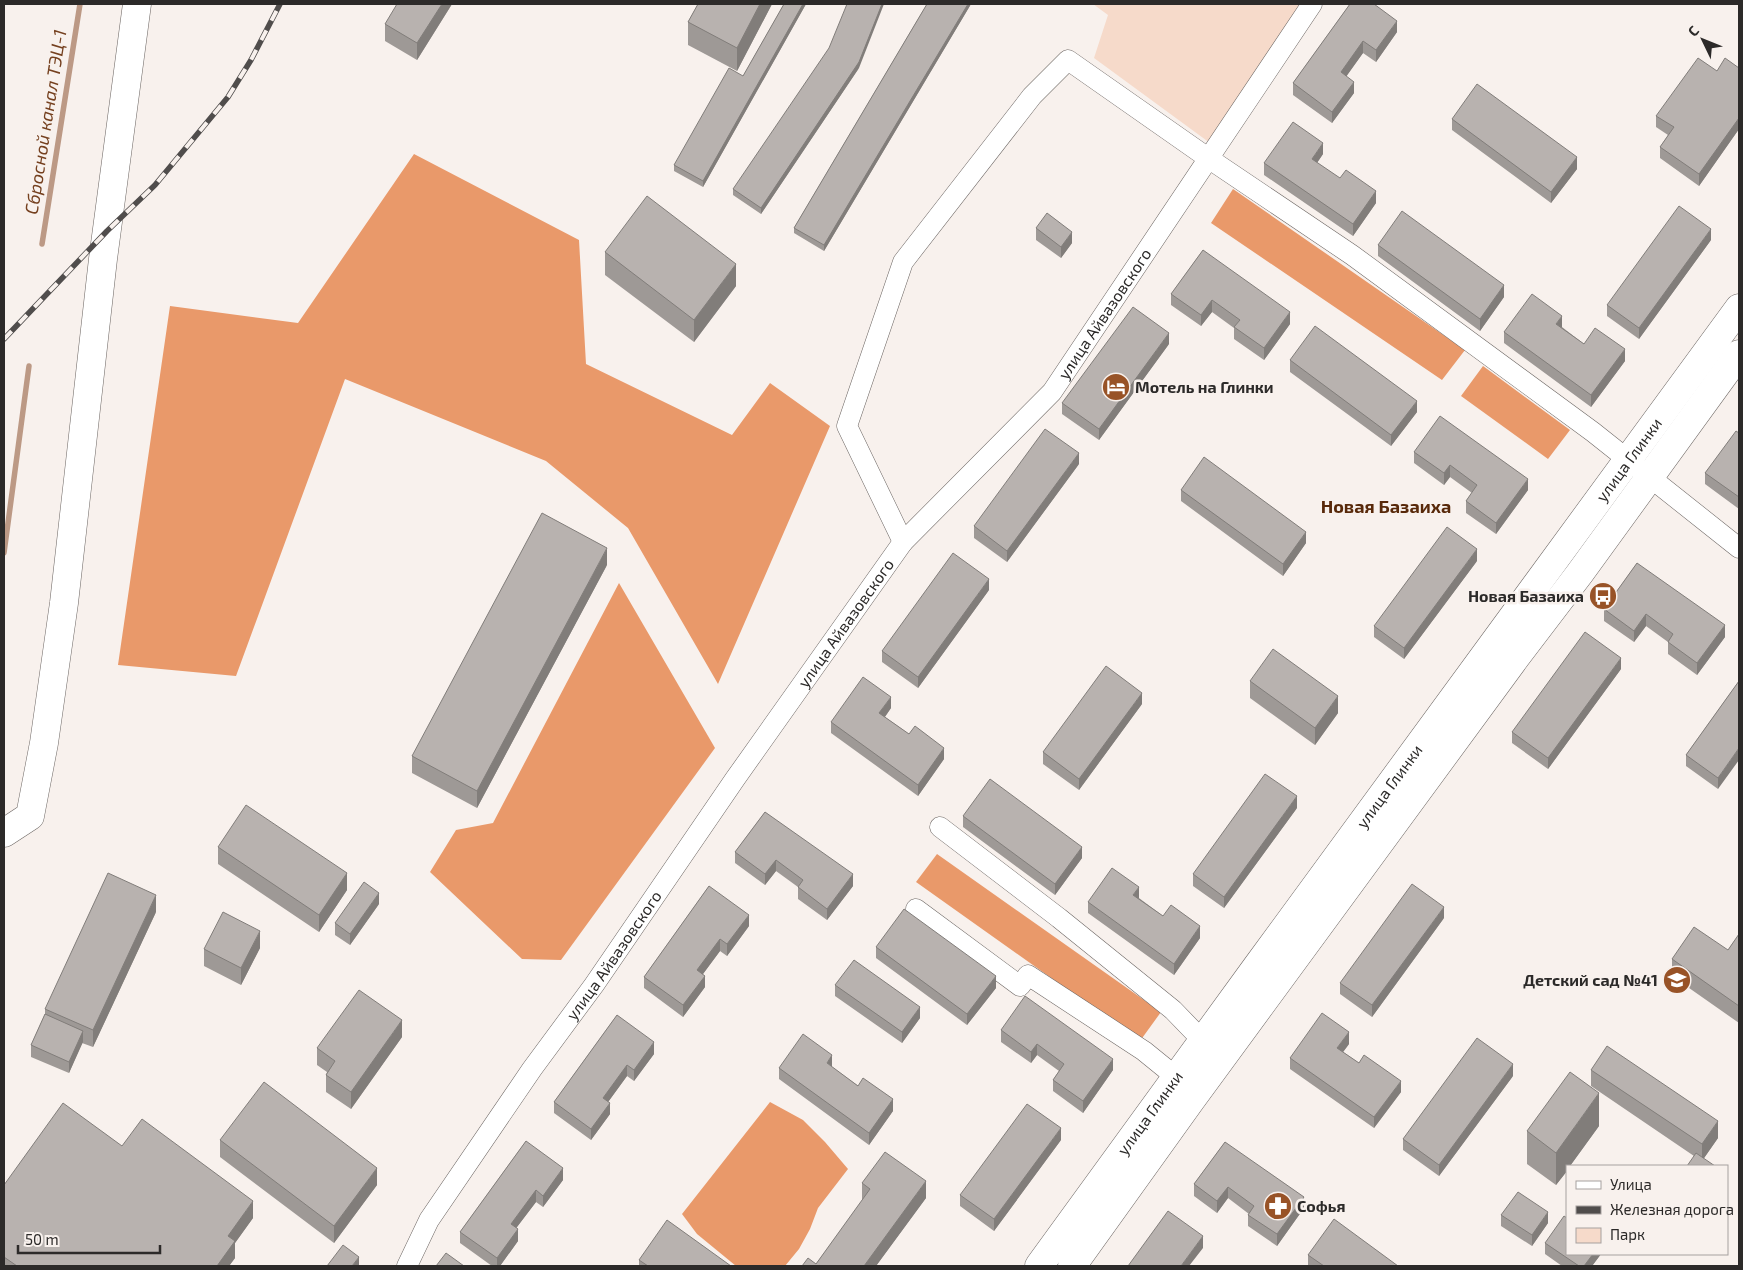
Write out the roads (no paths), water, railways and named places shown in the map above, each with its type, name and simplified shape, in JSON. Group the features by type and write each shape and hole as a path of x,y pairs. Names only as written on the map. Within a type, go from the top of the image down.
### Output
{"main road":[{"path":"4,833 30,816 44,743 64,603 103,259 137,4"},
{"name":"улица Глинки","path":"1072,1266 1191,1100 1490,695 1516,657 1580,573 1639,468 1739,308"},
{"name":"улица Глинки","path":"1039,1266 1202,1040 1468,678 1639,468 1739,354"},
{"path":"1468,678 1490,695"}],"street":[{"name":"улица Айвазовского","path":"407,1266 428,1220 532,1069 594,985 735,778 903,542 1052,392 1312,4"},
{"path":"903,542 847,426 903,262 1032,96 1068,60 1208,158 1352,255 1593,432 1739,548"},
{"path":"940,827 1059,918 1173,1010 1202,1040"},
{"path":"916,909 1020,986 1028,975 1144,1051 1176,1077"}],"waterway":[{"name":"Сбросной канал ТЭЦ-1","path":"42,244 80,4"},
{"name":"Сбросной канал ТЭЦ-1","path":"4,553 29,366"}],"railway":[{"path":"4,339 107,231 155,185 228,97 251,60 280,4"}],"place":[{"name":"Мотель на Глинки","path":"1116,387"},
{"name":"Новая Базаиха","path":"1603,596"},
{"name":"Детский сад №41","path":"1677,980"},
{"name":"Софья","path":"1278,1206"}],"district":[{"name":"Новая Базаиха","path":"1386,507"}]}
